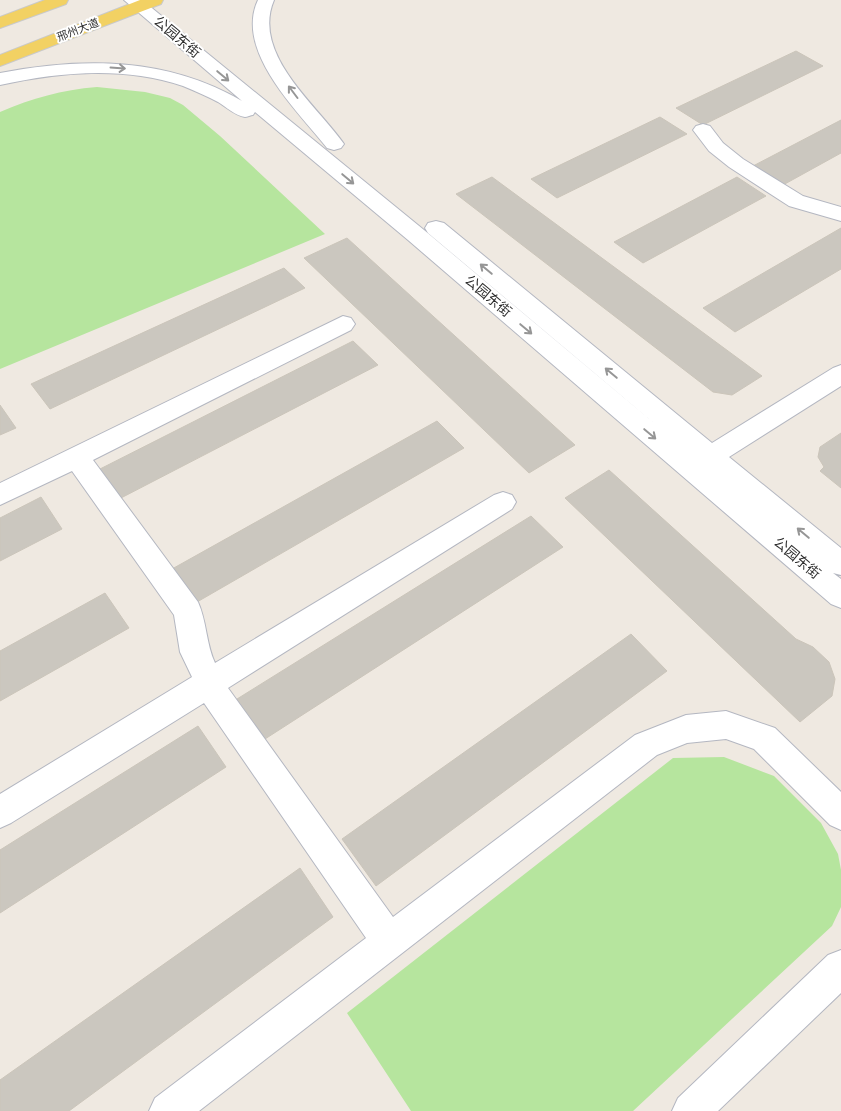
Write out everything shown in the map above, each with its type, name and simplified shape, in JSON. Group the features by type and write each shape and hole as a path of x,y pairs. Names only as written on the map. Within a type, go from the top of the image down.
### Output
{"main road":[{"path":"0,23 60,0"},
{"name":"邢州大道","path":"0,61 147,1"}],"street":[{"path":"266,0 260,26 265,49 327,150"},
{"name":"公园东街","path":"147,1 327,150 711,456 841,564"},
{"path":"0,79 56,69 95,67 149,72 189,82 327,150"},
{"path":"0,92 41,78 95,67"},
{"path":"703,130 716,147 736,163 796,201 841,214"},
{"name":"公园东街","path":"327,150 841,596"},
{"path":"0,496 343,324"},
{"path":"711,456 841,374"},
{"path":"76,457 188,611 195,652 215,694 390,942"},
{"path":"0,812 503,502"},
{"path":"168,1111 646,746 686,729 726,725 764,738 841,814"},
{"path":"691,1111 841,968"}],"green space":[{"path":"97,87 145,92 170,98 183,105 220,136 325,234 0,369 0,112 47,95"},
{"path":"724,757 774,776 821,823 838,854 841,870 841,907 832,926 633,1111 411,1111 347,1013 673,758"}],"building":[{"path":"796,51 823,66 703,125 676,108"},
{"path":"660,117 687,134 557,198 531,179"},
{"path":"841,120 841,153 783,185 753,166"},
{"path":"492,177 762,376 732,395 713,392 456,194"},
{"path":"737,177 766,196 643,263 614,242"},
{"path":"841,228 841,269 735,332 703,308"},
{"path":"347,238 575,445 529,473 304,258"},
{"path":"284,268 305,288 50,409 31,384"},
{"path":"353,341 378,365 119,499 98,470"},
{"path":"0,405 16,428 0,435"},
{"path":"437,421 464,448 197,602 172,569"},
{"path":"841,433 841,488 820,471 824,467 818,457 820,447"},
{"path":"609,470 796,639 813,647 829,662 835,679 832,696 800,722 565,498"},
{"path":"41,497 62,529 0,561 0,518"},
{"path":"531,516 563,547 265,739 237,699"},
{"path":"105,593 129,628 0,701 0,651"},
{"path":"631,634 667,671 376,886 342,839"},
{"path":"198,726 226,767 0,913 0,850"},
{"path":"300,868 333,917 69,1111 0,1111 0,1080"}]}
